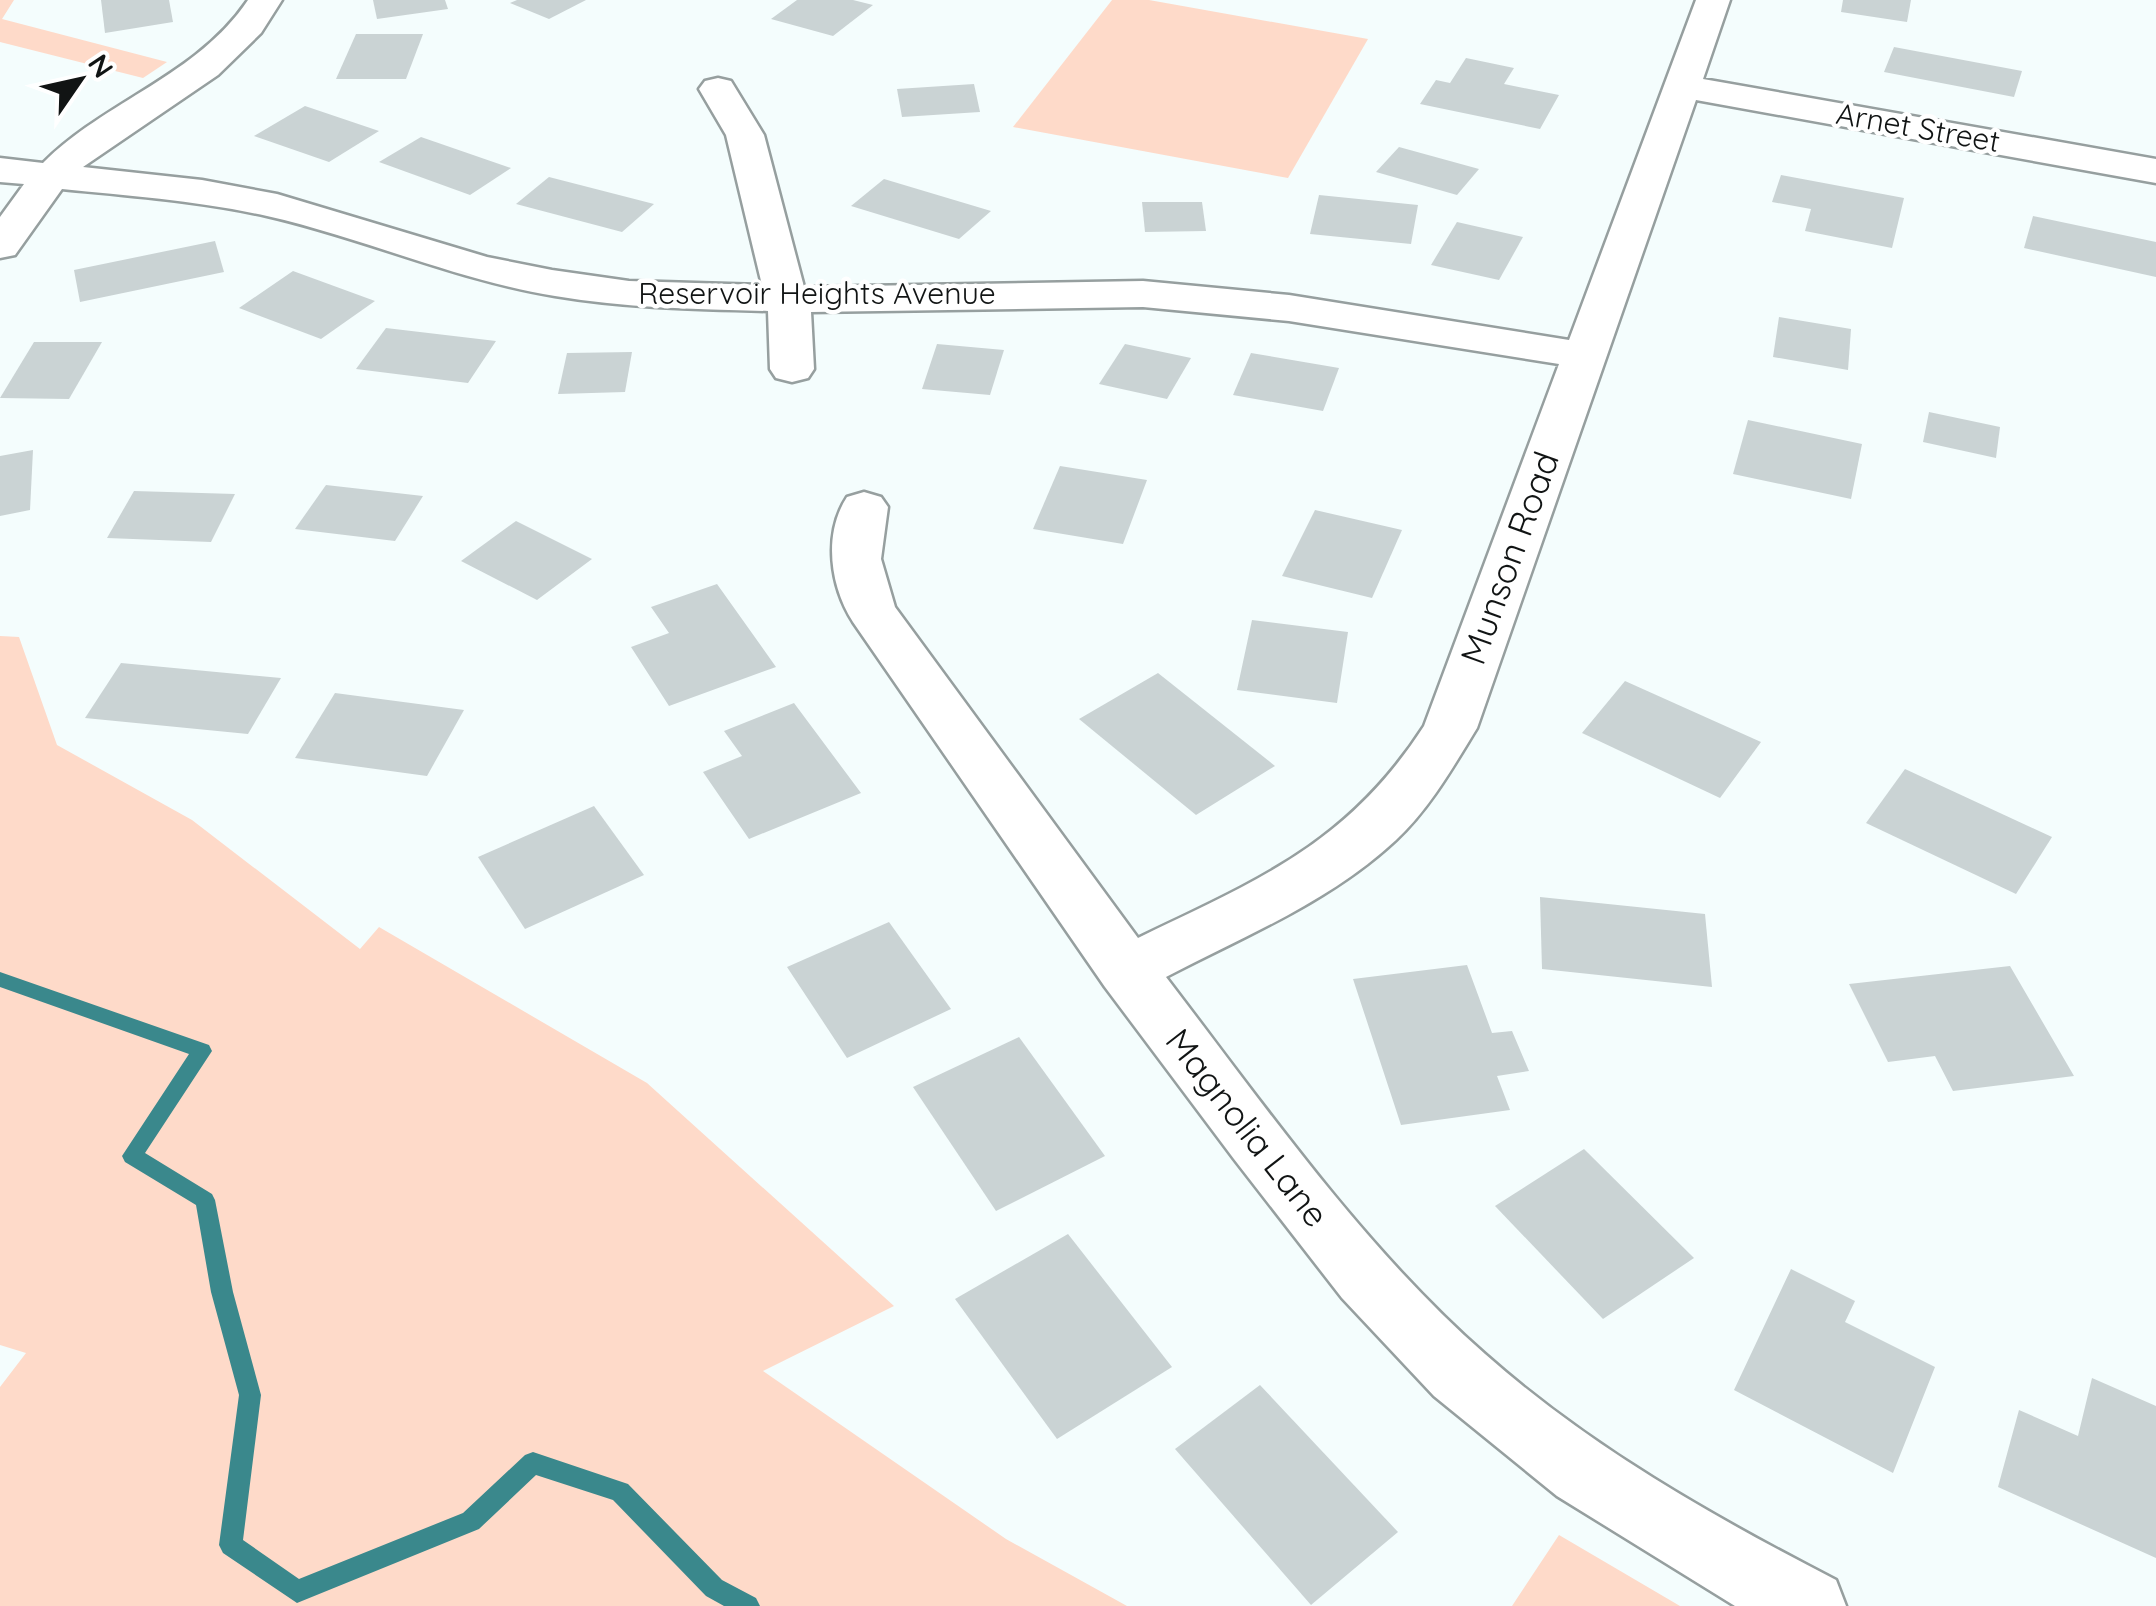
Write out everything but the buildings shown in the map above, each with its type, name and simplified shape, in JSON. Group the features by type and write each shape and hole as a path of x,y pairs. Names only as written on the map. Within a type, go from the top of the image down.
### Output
{"street":[{"path":"0,246 50,175 83,147 194,76 230,47 254,20 265,0"},
{"name":"Munson Road","path":"1126,970 1315,872 1374,828 1419,779 1450,728 1713,0"},
{"name":"Arnet Street","path":"1680,86 2156,171"},
{"path":"718,89 745,135 791,317 792,369"},
{"name":"Reservoir Heights Avenue","path":"0,170 202,192 277,206 479,268 552,284 629,294 784,300 1068,294 1210,299 1583,355"},
{"name":"Magnolia Lane","path":"864,507 855,536 856,571 871,610 1126,970 1360,1276 1460,1376 1573,1467 1698,1548 1810,1606"}],"shaded area":[{"path":"0,0 14,0 2,19 167,62 143,78 0,42"},
{"path":"1112,0 1149,0 1368,39 1288,178 1013,127"},
{"path":"0,636 19,637 57,745 192,820 360,949 379,927 647,1083 894,1306 763,1371 1006,1539 1127,1606 0,1606 0,1387 26,1353 0,1345"},
{"path":"1559,1535 1680,1606 1512,1606"}],"waterway":[{"path":"0,979 202,1051 132,1156 205,1200 222,1292 250,1395 231,1545 297,1591 471,1521 533,1463 620,1492 714,1588 748,1606"}]}
